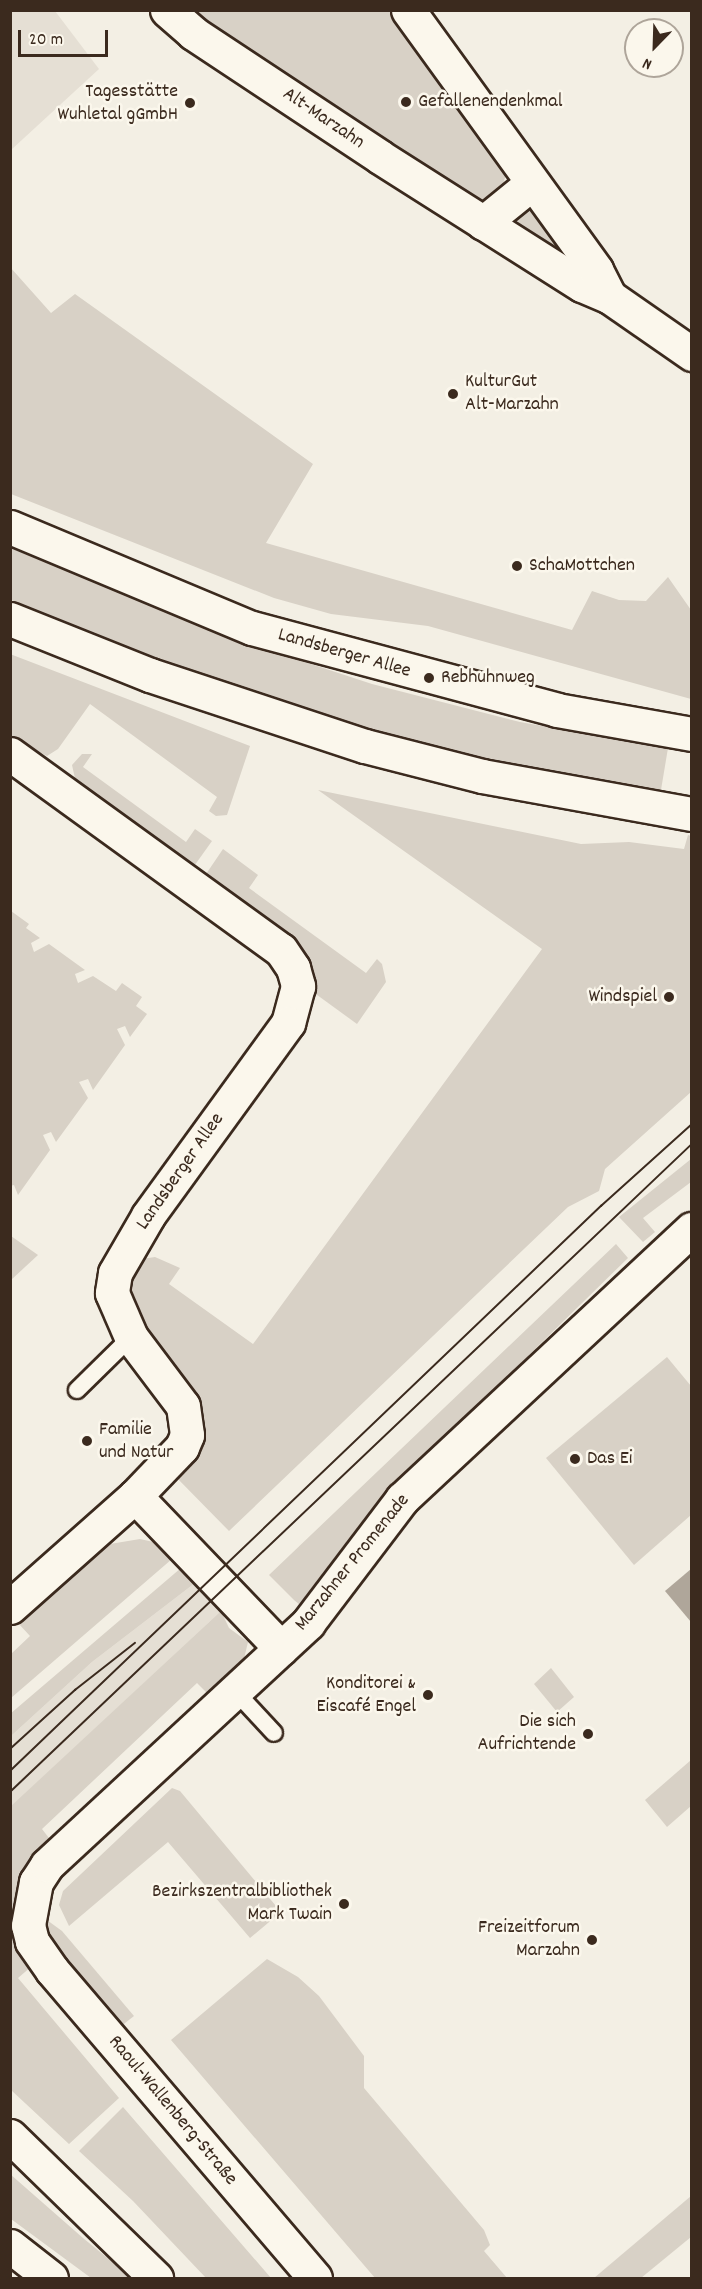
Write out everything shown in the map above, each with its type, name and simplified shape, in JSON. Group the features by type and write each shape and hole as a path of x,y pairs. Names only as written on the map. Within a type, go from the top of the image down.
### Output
{"street":[{"name":"Alt-Marzahn","path":"167,10 193,33 483,223 582,285 610,297 692,354"},
{"name":"Alt-Marzahn","path":"408,10 531,184 596,270 610,297"},
{"path":"483,223 531,184"},
{"name":"Landsberger Allee","path":"10,527 252,628 557,710 692,734"},
{"path":"10,619 150,675 365,746 482,776 692,814"},
{"name":"Landsberger Allee","path":"10,754 281,950 293,968 298,986 288,1023 145,1221 115,1273 112,1293 131,1337 183,1407 187,1422 182,1447 135,1496"},
{"name":"Marzahner Promenade","path":"32,1941 29,1905 47,1865 281,1648 333,1594 402,1499 692,1229"},
{"path":"10,1607 135,1496 281,1648"},
{"name":"Raoul-Wallenberg-Straße","path":"32,1941 52,1970 315,2278"},
{"path":"10,2136 156,2278"},
{"path":"10,2246 51,2278"}],"lane":[{"path":"76,1390 131,1337"},
{"path":"235,1691 274,1733"}],"shaded area":[{"path":"11,10 55,11 99,69 11,150"},
{"path":"184,11 398,11 507,170 502,189 488,199 474,202"},
{"path":"529,209 537,209 571,260 517,225 518,217"},
{"path":"10,267 51,313 75,294 313,464 266,543 572,630 592,591 619,600 646,601 668,577 691,610 691,699 428,626 331,614 274,598 11,494"},
{"path":"10,548 253,645 372,684 520,722 668,748 660,796 448,752 257,698 11,600"},
{"path":"10,654 250,746 227,815 216,816 209,811 217,797 90,704 58,749 47,756 11,738"},
{"path":"82,754 92,754 83,767 186,842 195,829 212,841 192,869 76,783 72,765"},
{"path":"318,790 581,844 629,842 684,849 688,835 691,836 691,1092 605,1169 599,1191 568,1207 229,1531 175,1476 185,1466 128,1290 133,1268 142,1259 155,1257 180,1268 169,1284 253,1344 542,949"},
{"path":"223,849 258,875 249,888 366,973 377,959 382,964 386,982 357,1024 313,992 204,877"},
{"path":"11,911 29,924 26,928 40,938 31,943 34,952 49,944 85,970 75,974 78,983 93,976 116,991 122,983 142,997 136,1006 147,1014 130,1037 125,1026 117,1029 125,1045 93,1090 88,1079 79,1082 88,1098 56,1142 51,1132 43,1135 50,1150 18,1195 14,1185 10,1186"},
{"path":"691,1159 691,1182 643,1218 655,1232 643,1242 619,1217"},
{"path":"11,1236 38,1255 11,1280"},
{"path":"616,1244 628,1258 399,1482 305,1609 294,1600 269,1575"},
{"path":"667,1357 691,1386 691,1515 634,1565 546,1458"},
{"path":"140,1539 158,1543 172,1559 11,1698 11,1654 30,1636 18,1623 104,1545"},
{"path":"181,1568 195,1583 92,1662 11,1736 10,1714"},
{"path":"691,1569 691,1622 665,1591"},
{"path":"195,1583 221,1611 11,1807 11,1736 92,1662"},
{"path":"221,1611 229,1628 248,1642 243,1663 210,1696 197,1683 42,1829 52,1842 32,1966 18,1978 119,2098 69,2144 11,2090 10,1807"},
{"path":"551,1668 574,1697 557,1712 534,1684"},
{"path":"691,1760 691,1806 667,1827 645,1800"},
{"path":"172,1788 180,1791 281,1912 250,1938 168,1842 69,1926 59,1905 63,1891"},
{"path":"40,1915 62,1931 134,2016 120,2027 52,1949"},
{"path":"267,1959 298,1977 319,1996 364,2056 364,2088 484,2230 490,2245 484,2251 507,2278 375,2278 171,2040"},
{"path":"123,2107 271,2278 206,2278 133,2201 79,2151"},
{"path":"10,2174 132,2278 91,2278 11,2219"},
{"path":"691,2196 691,2237 641,2278 594,2278"}],"tram line":[{"path":"10,1771 601,1206 692,1124"},
{"path":"10,1792 692,1144"},
{"path":"10,1749 75,1690 135,1643"}],"place":[{"name":"Gefallenendenkmal","path":"406,102"},
{"name":"Tagesstätte Wuhletal gGmbH","path":"190,103"},
{"name":"KulturGut Alt-Marzahn","path":"453,394"},
{"name":"SchaMottchen","path":"517,566"},
{"name":"Rebhuhnweg","path":"429,678"},
{"name":"Windspiel","path":"669,997"},
{"name":"Familie und Natur","path":"87,1441"},
{"name":"Das Ei","path":"575,1459"},
{"name":"Konditorei & Eiscafé Engel","path":"428,1695"},
{"name":"Die sich Aufrichtende","path":"588,1734"},
{"name":"Bezirkszentralbibliothek Mark Twain","path":"344,1904"},
{"name":"Freizeitforum Marzahn","path":"592,1940"}]}
